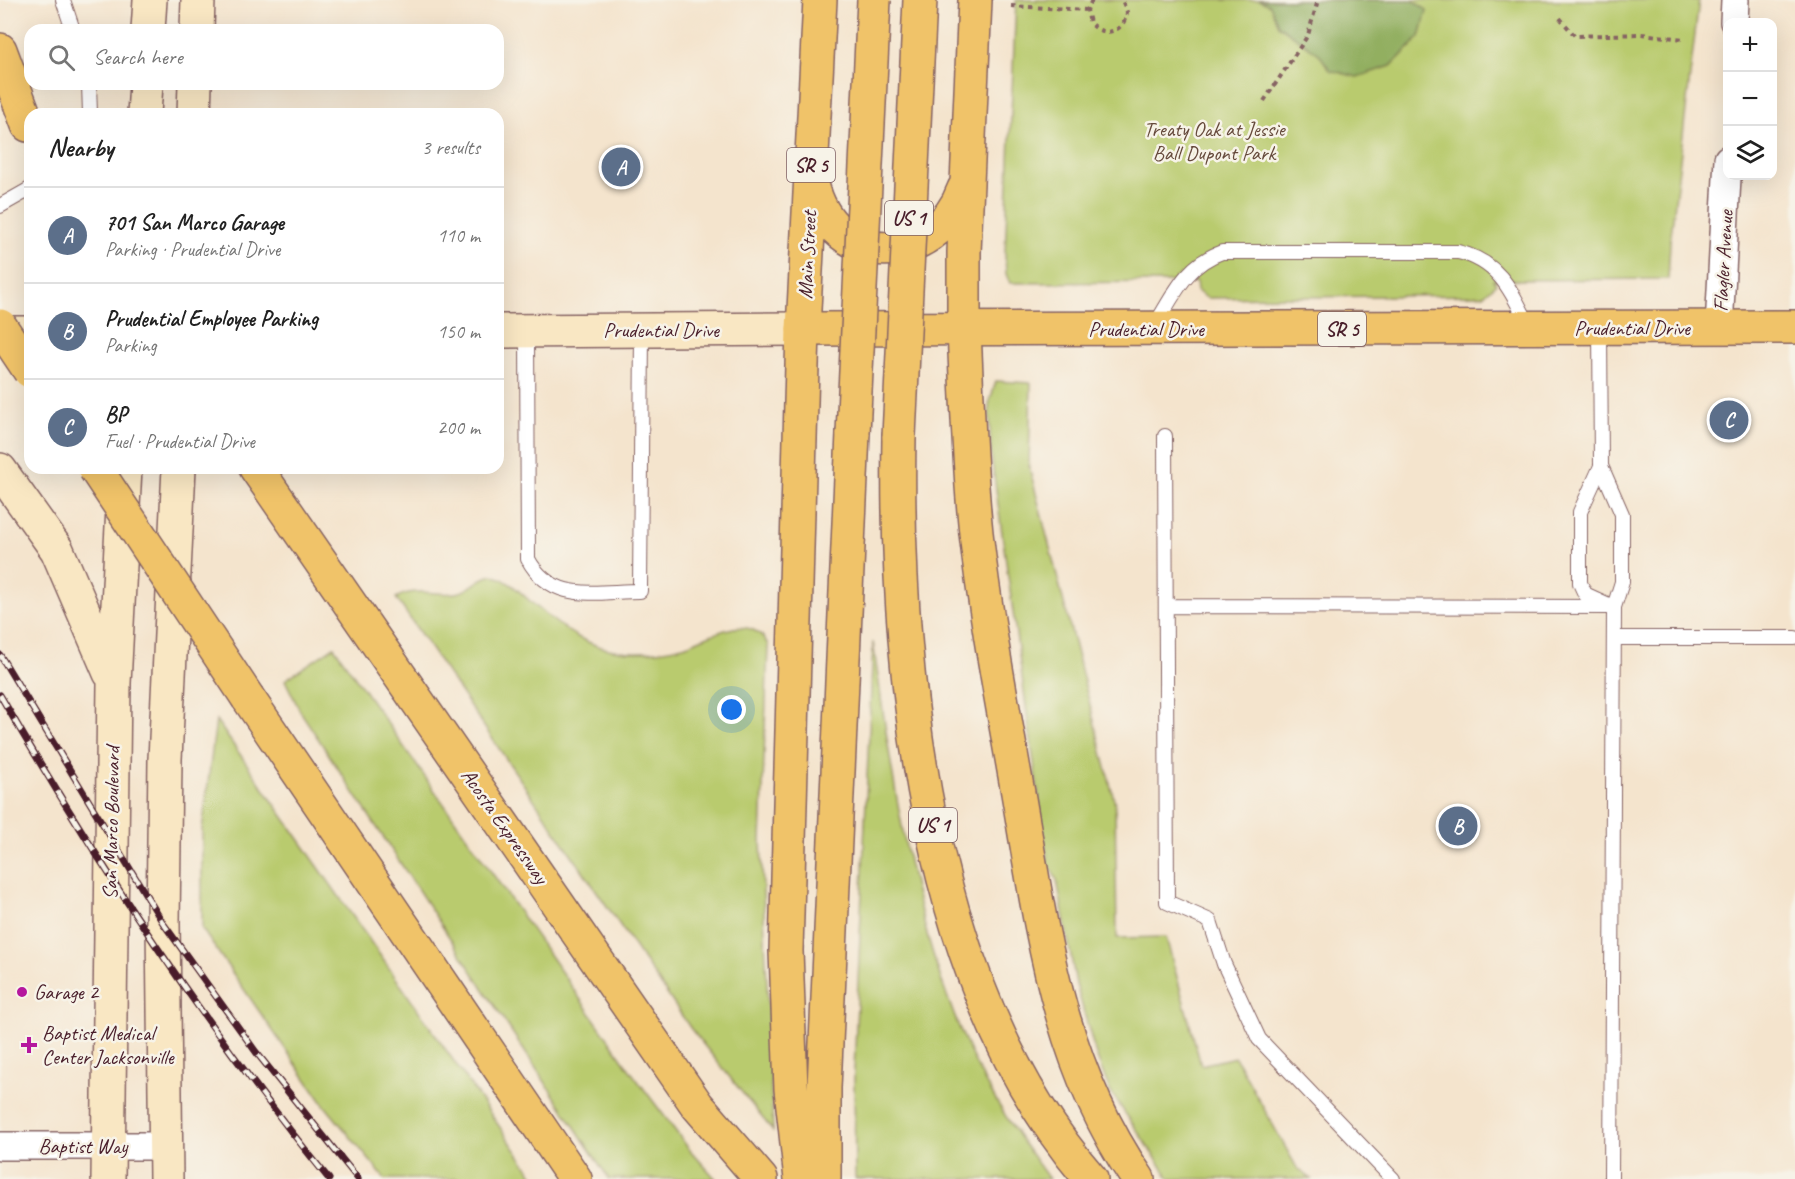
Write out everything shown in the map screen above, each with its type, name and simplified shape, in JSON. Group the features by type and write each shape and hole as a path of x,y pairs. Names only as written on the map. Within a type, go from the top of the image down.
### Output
{"main road":[{"path":"148,24 150,0"},
{"path":"197,24 198,0"},
{"name":"Main Street","path":"801,1179 791,1089 786,951 803,329 819,0"},
{"name":"US 1","path":"824,1179 824,1076 874,0"},
{"name":"US 1","path":"920,0 899,436 899,538 907,662 919,748 944,874 967,950 1008,1054 1035,1102 1091,1179"},
{"path":"975,0 966,184 964,329 971,479 981,573 1050,971 1081,1075 1104,1126 1138,1179"},
{"path":"0,50 24,114"},
{"path":"0,81 24,119"},
{"path":"144,108 146,90"},
{"path":"194,108 195,90"},
{"path":"811,177 821,207 840,234 859,244 884,249 916,243 935,232 956,207 966,184"},
{"path":"0,326 24,362"},
{"name":"Prudential Drive","path":"512,331 1795,327"},
{"path":"0,333 24,333"},
{"path":"0,470 66,566 114,683"},
{"path":"99,474 248,698 575,1179"},
{"name":"San Marco Boulevard","path":"108,1179 114,683 125,474"},
{"path":"166,1179 163,922 165,759 179,474"},
{"name":"Acosta Expressway","path":"260,474 697,1104 761,1179"}],"street":[{"path":"1734,18 1735,0"},
{"name":"Flagler Avenue","path":"1719,328 1727,180"},
{"name":"Baptist Way","path":"0,1146 166,1146"}],"lane":[{"path":"63,0 70,24"},
{"path":"89,90 90,108"},
{"path":"0,206 24,192"},
{"path":"1152,329 1188,273 1204,259 1222,252 1458,252 1474,256 1488,264 1507,282 1530,328"},
{"path":"1600,328 1601,466 1623,514 1623,582 1614,607 1611,1179"},
{"path":"512,331 528,559 544,582 556,589 572,592 640,591 642,330"},
{"path":"1165,436 1167,902 1210,921 1224,963 1259,1039 1393,1179"},
{"path":"1601,466 1580,513 1580,583 1585,594 1614,607"},
{"path":"1166,606 1614,607"},
{"path":"1614,638 1795,638"}],"path":[{"path":"1092,0 1087,10 1087,17 1094,28 1113,32 1123,24 1126,18 1127,12 1122,0"},
{"path":"1264,101 1308,35 1318,0"},
{"path":"1011,6 1087,10"},
{"path":"1560,18 1575,36 1641,34 1684,39"}],"green space":[{"name":"Treaty Oak at Jessie Ball Dupont Park","path":"1016,0 1699,0 1670,244 1668,279 1493,280 1496,284 1484,295 1207,298 1197,291 1196,282 1010,283 1006,274 1005,253"},
{"path":"1258,0 1412,0 1427,10 1420,37 1391,66 1357,77 1330,70 1319,54 1278,25 1270,5"},
{"path":"996,381 1031,383 1029,466 1115,803 1117,938 1166,937 1201,1065 1235,1057 1297,1168 1311,1179 1170,1179 1110,1091 1096,1055 1076,984 1057,880 1048,864 991,454 989,404"},
{"path":"493,575 513,586 542,612 579,638 606,649 638,652 666,650 740,627 760,634 768,645 761,841 773,1131 691,1029 396,598 411,592 444,594 460,592"},
{"path":"873,642 888,746 907,851 933,954 950,1004 978,1069 1006,1117 1049,1179 855,1179 854,1072"},
{"path":"334,647 632,1073 689,1149 716,1179 609,1179 300,711 285,680"},
{"path":"216,720 536,1179 385,1179 325,1106 202,929 202,830"}],"railway":[{"path":"0,655 163,923 256,1052 358,1179"},
{"path":"0,695 37,759 155,944 239,1063 329,1179"}],"place":[{"name":"701 San Marco Garage","path":"621,167"},
{"name":"BP","path":"1729,420"},
{"name":"Prudential Employee Parking","path":"1458,826"},
{"name":"Garage 2","path":"22,992"},
{"name":"Baptist Medical Center Jacksonville","path":"29,1045"}]}
